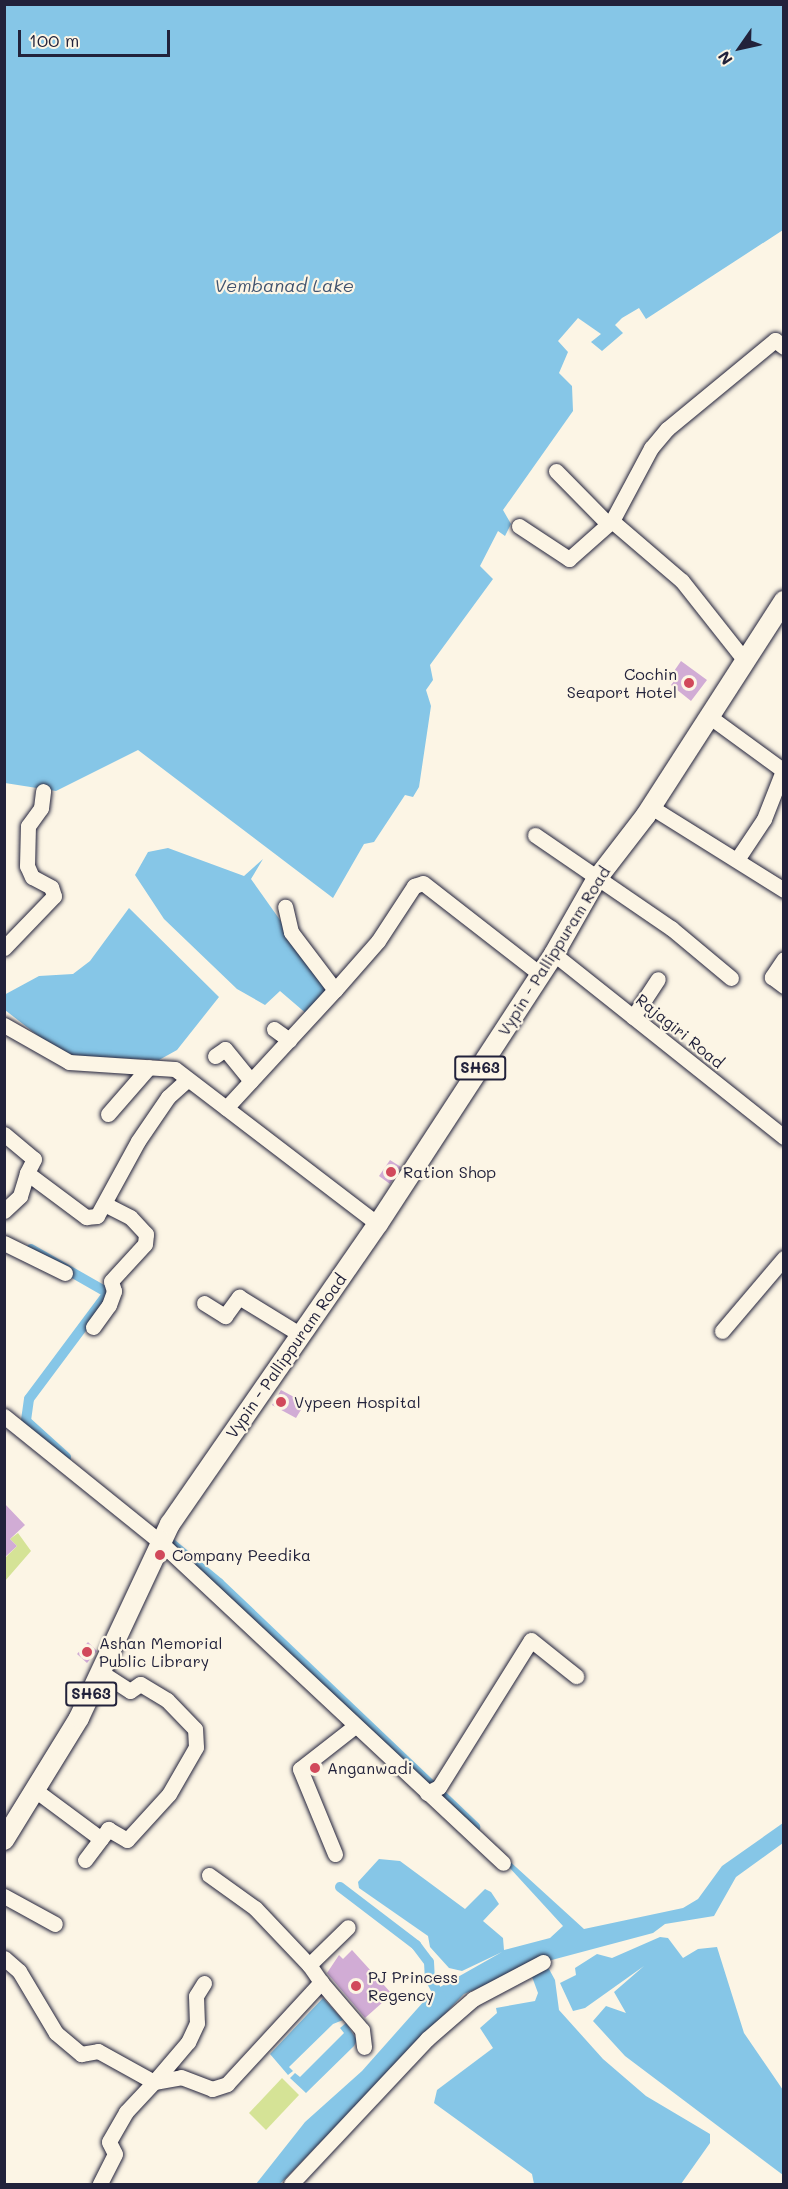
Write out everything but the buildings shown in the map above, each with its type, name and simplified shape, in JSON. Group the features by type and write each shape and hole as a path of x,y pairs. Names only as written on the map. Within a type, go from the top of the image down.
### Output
{"main road":[{"name":"Vypin - Pallippuram Road","path":"162,1536 378,1224 554,954 596,880 651,807 783,602"},
{"name":"SH63","path":"5,1840 101,1672 162,1536"}],"street":[{"path":"519,526 569,560 610,522 651,448 667,429 775,340 783,347"},
{"path":"556,471 610,522 682,581 746,662"},
{"path":"710,717 783,772 764,819 738,858"},
{"path":"4,948 54,896 51,887 32,877 27,866 28,826 43,804 43,791"},
{"path":"651,807 738,858 783,890"},
{"path":"535,835 596,880 671,928 731,978"},
{"path":"226,1108 378,941 414,885 423,884 540,974"},
{"path":"285,907 291,932 335,990"},
{"name":"Rajagiri Road","path":"554,954 783,1137"},
{"path":"783,959 772,976 783,986"},
{"path":"633,1017 658,979"},
{"path":"5,1023 69,1062 175,1069 186,1081 226,1108 378,1224"},
{"path":"274,1029 289,1040"},
{"path":"215,1056 225,1049 251,1081"},
{"path":"108,1114 149,1067"},
{"path":"27,1173 86,1217 97,1216 106,1205 138,1141 168,1097 186,1081"},
{"path":"4,1134 34,1159 20,1196 4,1210"},
{"path":"93,1327 109,1305 114,1291 111,1281 145,1244 146,1234 130,1217 106,1205"},
{"path":"4,1243 65,1273"},
{"path":"722,1331 783,1258"},
{"path":"204,1303 225,1316 239,1297 301,1335"},
{"path":"8,1424 162,1536 355,1726 433,1790 503,1863"},
{"path":"433,1790 531,1640 576,1676"},
{"path":"85,1860 108,1829 127,1840 169,1794 196,1748 195,1730 167,1700 141,1683 130,1691 101,1672"},
{"path":"335,1854 300,1769 355,1726"},
{"path":"35,1790 101,1839"},
{"path":"209,1875 255,1908 309,1965 362,2030 364,2047"},
{"path":"4,1896 55,1924"},
{"path":"309,1965 348,1927"},
{"path":"4,1958 19,1971 56,2033 81,2054 98,2051 154,2082 181,2077 212,2089 227,2084 321,1982"},
{"path":"291,2184 427,2039 473,1999 543,1962"},
{"path":"100,2184 116,2154 109,2142 126,2112 188,2042 197,2023 196,1996 204,1983"}],"green space":[{"path":"18,1533 31,1551 5,1581 5,1558 17,1546 10,1539"},
{"path":"282,2078 299,2095 266,2130 249,2113"}],"water":[{"name":"Vembanad Lake","path":"5,5 783,5 783,230 646,319 639,308 622,318 615,325 623,333 602,351 591,342 601,334 578,318 558,341 568,352 559,373 572,386 573,411 503,510 511,524 505,536 498,531 480,566 493,579 430,665 433,680 426,690 431,706 419,787 413,797 405,795 374,842 364,844 333,898 138,750 56,791 5,783"},
{"path":"168,848 244,876 263,859 251,879 331,992 308,1015 280,991 265,1005 237,989 164,919 135,875 148,852"},
{"path":"129,908 219,997 177,1050 159,1060 75,1056 55,1049 5,1010 4,995 39,976 73,974 90,961"},
{"path":"783,1823 783,1843 736,1877 714,1916 665,1924 653,1933 533,1965 464,1994 280,2184 256,2184 305,2122 362,2071 433,1991 502,1952 462,1971 449,1968 430,1947 428,1936 359,1888 358,1882 379,1859 400,1861 465,1909 485,1889 491,1892 499,1904 483,1921 503,1938 504,1950 550,1938 563,1926 473,1828 584,1929 683,1908 698,1899 722,1866"},
{"path":"660,1937 668,1938 683,1958 698,1949 717,1947 744,2033 783,2090 783,2175 625,2056 593,2021 606,2006 626,2013 614,1992 644,1966 585,2008 573,2011 560,1983 576,1975 575,1968 597,1954 612,1958"},
{"path":"541,1969 549,1969 555,1980 559,2010 603,2059 646,2096 710,2134 710,2143 681,2184 534,2184 532,2174 434,2103 437,2090 493,2048 480,2028 497,2013 496,2008 535,2001 538,1993 531,1974"},
{"path":"323,1998 343,2020 333,2024 289,2067 293,2071 288,2075 270,2054"},
{"path":"346,2023 357,2040 354,2046 306,2093 290,2078 295,2073 300,2077 344,2033 340,2028"}],"waterway":[{"path":"31,1249 108,1293 29,1399 26,1421 66,1457"},
{"path":"166,1539 219,1583 475,1827"},
{"path":"340,1887 416,1945 429,1962 430,1979 442,2000"}],"place":[{"name":"Cochin Seaport Hotel","path":"689,683"},
{"name":"Ration Shop","path":"391,1172"},
{"name":"Vypeen Hospital","path":"281,1402"},
{"name":"Company Peedika","path":"160,1555"},
{"name":"Ashan Memorial Public Library","path":"87,1652"},
{"name":"Anganwadi","path":"315,1768"},
{"name":"PJ Princess Regency","path":"356,1986"}]}
